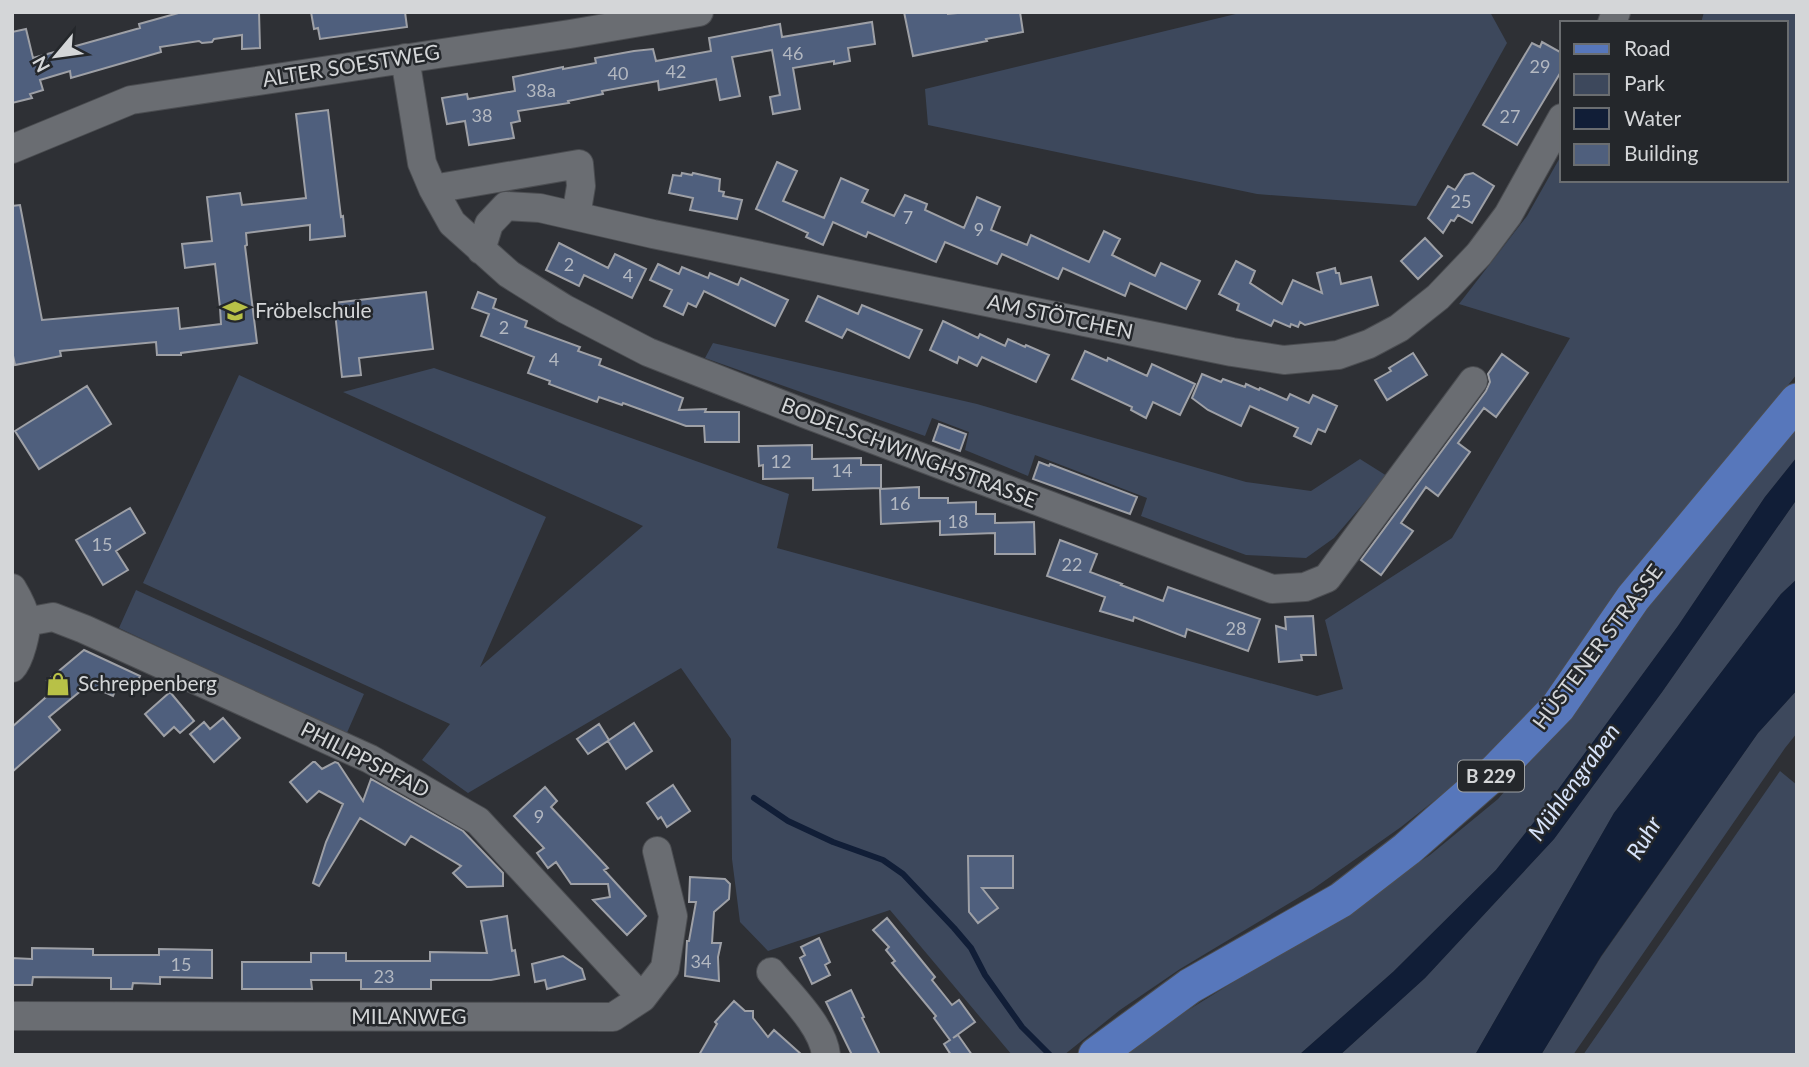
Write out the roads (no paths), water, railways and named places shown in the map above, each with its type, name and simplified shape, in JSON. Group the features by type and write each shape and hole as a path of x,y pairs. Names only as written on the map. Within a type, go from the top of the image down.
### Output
{"main road":[{"name":"HÜSTENER STRASSE","path":"1096,1055 1190,986 1341,900 1407,849 1496,771 1558,707 1633,598 1797,401"}],"street":[{"name":"ALTER SOESTWEG","path":"12,149 131,100 699,12"},
{"name":"BODELSCHWINGHSTRASSE","path":"405,58 422,163 452,223 509,274 565,309 648,352 1272,589 1305,587 1327,578 1473,381"},
{"name":"AM STÖTCHEN","path":"481,250 489,224 506,206 540,208 667,237 1233,352 1284,360 1338,355 1399,328 1438,298 1479,254 1508,215 1560,122"},
{"path":"433,189 579,164 581,186 576,216"},
{"path":"12,588 20,601 26,622 18,661 12,668"},
{"name":"PHILIPPSPFAD","path":"26,622 53,617 84,629 370,759 478,821 642,998"},
{"name":"MILANWEG","path":"12,1016 613,1017 642,998 665,968 673,916 657,851"},
{"path":"771,972 810,1018 825,1046 826,1055"}],"water":[{"name":"Mühlengraben","path":"1797,457 1797,499 1662,692 1554,839 1425,978 1340,1055 1299,1055 1393,972 1496,870 1678,626 1765,497"},
{"name":"Ruhr","path":"1797,579 1797,690 1758,733 1601,956 1541,1055 1475,1055 1614,813 1781,594"}],"waterway":[{"path":"754,798 788,821 833,842 883,860 903,874 971,948 985,975 1022,1027 1050,1055"}],"place":[{"name":"Fröbelschule","path":"235,311"},
{"name":"Schreppenberg","path":"58,684"}]}
